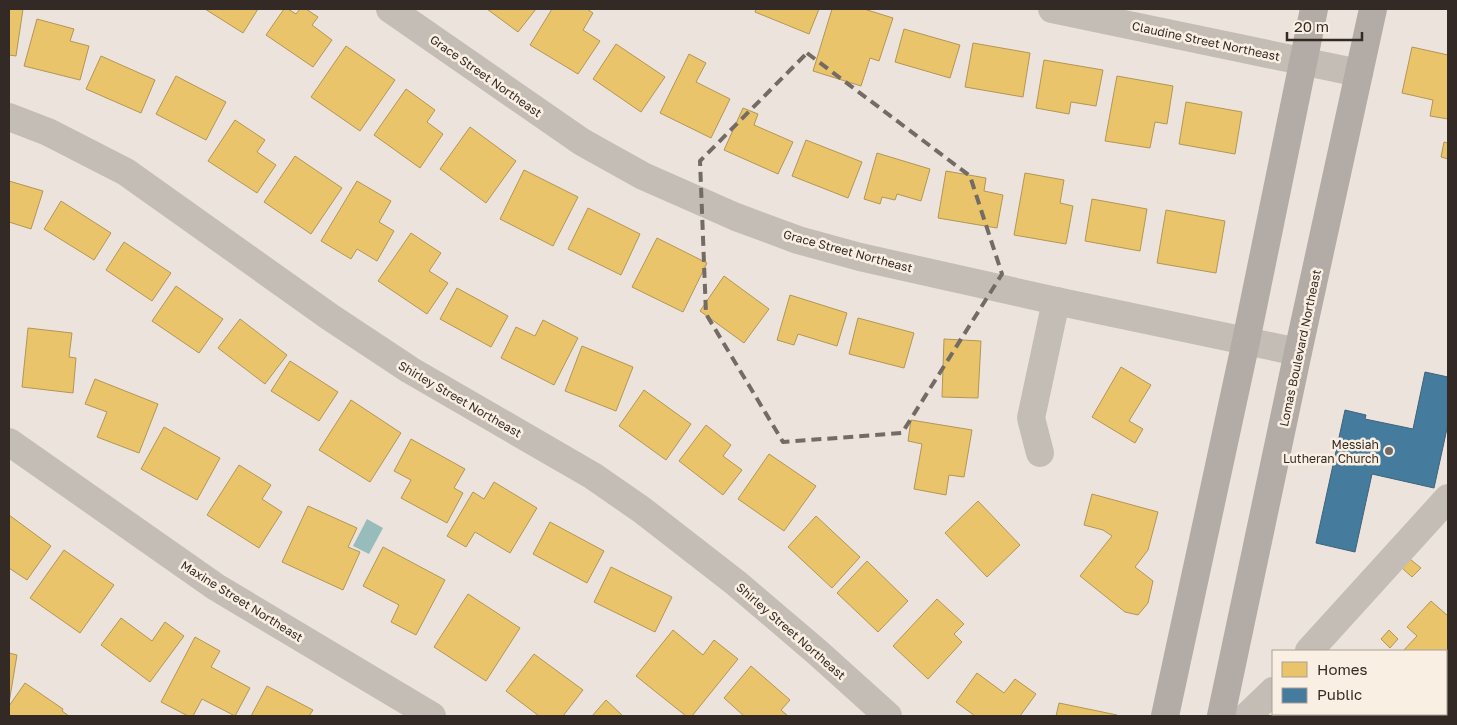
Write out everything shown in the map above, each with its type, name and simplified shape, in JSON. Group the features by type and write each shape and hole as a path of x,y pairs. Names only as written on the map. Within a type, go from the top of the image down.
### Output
{"main road":[{"path":"1165,716 1246,341 1314,9"},
{"name":"Lomas Boulevard Northeast","path":"1221,716 1298,352 1374,9"}],"street":[{"name":"Grace Street Northeast","path":"390,9 582,142 643,176 736,217 798,240 860,257 1298,352"},
{"name":"Claudine Street Northeast","path":"1052,9 1360,73"},
{"name":"Shirley Street Northeast","path":"9,117 48,132 126,172 330,317 410,370 601,482 642,510 736,583 888,716"},
{"path":"1040,453 1031,418 1056,301"},
{"name":"Maxine Street Northeast","path":"9,442 216,587 432,716"},
{"path":"1310,650 1448,498"},
{"path":"1247,716 1272,691"}],"highlighted area":[{"path":"807,53 970,176 1002,274 902,433 783,442 706,314 700,161"}],"water":[{"path":"367,519 383,528 369,554 353,546"}],"building: Homes":[{"path":"9,9 23,9 16,56 9,55"},
{"path":"205,9 258,9 243,33"},
{"path":"284,9 288,9 296,14 300,9 306,9 318,17 312,25 332,40 313,67 266,35"},
{"path":"487,9 536,9 518,32"},
{"path":"552,9 587,9 593,13 583,30 600,41 578,74 530,45"},
{"path":"756,9 819,9 809,34 755,12"},
{"path":"832,9 864,9 893,18 879,61 870,58 861,86 813,71"},
{"path":"37,19 74,29 70,41 89,46 80,80 24,66"},
{"path":"904,29 960,45 950,78 895,62"},
{"path":"973,43 1030,53 1023,97 965,87"},
{"path":"616,44 665,77 641,112 593,79"},
{"path":"346,46 395,80 360,131 311,97"},
{"path":"1412,47 1448,55 1448,119 1430,116 1433,100 1402,93"},
{"path":"689,54 706,63 696,82 730,99 711,138 660,113"},
{"path":"101,56 155,80 141,113 86,89"},
{"path":"1044,60 1103,70 1096,106 1071,102 1069,114 1036,108"},
{"path":"176,76 226,102 206,140 156,114"},
{"path":"1117,76 1173,86 1167,124 1155,122 1150,148 1105,141"},
{"path":"406,89 435,110 427,122 443,134 420,168 374,135"},
{"path":"1186,102 1242,112 1235,154 1179,144"},
{"path":"743,108 758,114 754,125 793,142 778,174 724,150"},
{"path":"235,120 265,140 257,152 276,165 257,193 208,161"},
{"path":"470,127 516,161 486,203 440,169"},
{"path":"806,140 862,162 848,198 792,176"},
{"path":"1444,142 1448,143 1448,159 1441,157"},
{"path":"877,153 930,169 921,201 897,194 895,200 882,197 880,204 864,199"},
{"path":"295,156 342,188 311,234 264,202"},
{"path":"524,170 578,197 553,246 500,219"},
{"path":"946,171 986,178 984,191 1003,195 997,228 938,218"},
{"path":"1025,173 1064,180 1060,203 1073,206 1066,244 1014,235"},
{"path":"9,181 43,191 31,229 9,222"},
{"path":"357,181 391,201 379,222 394,231 377,261 357,249 351,259 321,241"},
{"path":"1092,199 1147,209 1140,251 1085,241"},
{"path":"61,201 111,233 94,260 44,229"},
{"path":"588,208 640,234 621,275 568,249"},
{"path":"1166,210 1225,221 1216,273 1157,263"},
{"path":"411,233 441,253 429,271 448,283 427,314 378,281"},
{"path":"657,238 707,263 683,312 632,287"},
{"path":"124,242 171,273 152,301 106,270"},
{"path":"724,276 769,309 744,343 700,311"},
{"path":"176,286 223,319 199,353 152,321"},
{"path":"457,288 508,316 491,347 440,319"},
{"path":"790,295 847,313 837,346 798,334 794,345 777,340"},
{"path":"858,318 914,333 904,368 849,354"},
{"path":"240,319 287,355 265,384 218,348"},
{"path":"543,320 578,338 554,385 501,358 516,327 535,336"},
{"path":"28,328 72,333 69,357 76,358 73,393 22,387"},
{"path":"944,339 981,341 978,398 942,397"},
{"path":"582,346 633,367 616,411 565,391"},
{"path":"290,361 338,392 319,421 271,391"},
{"path":"1121,367 1151,385 1129,421 1143,429 1135,443 1092,417"},
{"path":"95,379 158,404 139,453 97,437 107,412 85,404"},
{"path":"644,390 691,424 666,460 619,426"},
{"path":"351,400 401,433 370,482 319,450"},
{"path":"911,420 972,430 964,477 949,475 946,495 914,489 922,444 908,441"},
{"path":"706,425 731,445 723,456 742,470 723,495 679,461"},
{"path":"164,427 220,458 197,500 141,469"},
{"path":"411,439 465,469 454,488 463,493 447,523 401,498 411,480 394,471"},
{"path":"769,454 816,486 784,531 738,499"},
{"path":"239,465 271,485 262,499 282,512 259,548 207,515"},
{"path":"494,482 537,508 510,553 475,532 466,547 447,536 473,492 484,499"},
{"path":"1092,494 1158,512 1148,550 1135,567 1153,581 1148,603 1138,615 1125,612 1080,576 1112,536 1103,530 1084,525"},
{"path":"978,501 1020,545 987,577 945,533"},
{"path":"308,506 357,528 348,547 360,552 343,590 282,562"},
{"path":"9,515 51,546 27,580 9,568"},
{"path":"816,516 860,557 832,588 788,547"},
{"path":"550,522 604,551 587,583 533,554"},
{"path":"383,547 445,580 416,635 391,622 399,605 363,586"},
{"path":"64,550 114,585 80,633 30,598"},
{"path":"1410,559 1421,568 1412,577 1402,568"},
{"path":"867,561 908,601 878,632 837,593"},
{"path":"611,567 672,597 655,632 594,602"},
{"path":"468,594 520,628 486,681 434,647"},
{"path":"937,599 964,624 954,634 962,642 928,679 893,646"},
{"path":"1431,601 1448,616 1447,666 1447,650 1404,650 1417,636 1407,627"},
{"path":"121,618 152,641 165,622 184,636 150,682 101,645"},
{"path":"673,630 703,655 714,640 738,659 692,716 686,716 636,676"},
{"path":"1389,630 1398,639 1390,648 1381,639"},
{"path":"195,637 220,651 211,667 250,688 235,716 202,699 193,716 188,716 161,702"},
{"path":"9,653 17,655 9,703"},
{"path":"534,654 583,690 563,716 539,716 506,691"},
{"path":"751,666 790,700 781,710 788,716 744,716 724,698"},
{"path":"977,673 1004,693 1015,679 1036,694 1020,716 975,716 956,702"},
{"path":"25,683 63,709 62,711 69,716 9,716 9,706"},
{"path":"267,686 313,710 309,716 251,716"},
{"path":"606,700 623,716 592,716"},
{"path":"1059,703 1117,715 1117,716 1056,716"},
{"path":"1366,715 1397,715 1396,716"}],"building: Public":[{"name":"Messiah Lutheran Church","path":"1425,372 1448,377 1448,424 1434,488 1372,474 1355,552 1316,543 1345,410 1366,415 1365,419 1413,429"}],"place":[{"name":"Messiah Lutheran Church","path":"1389,451"}]}
